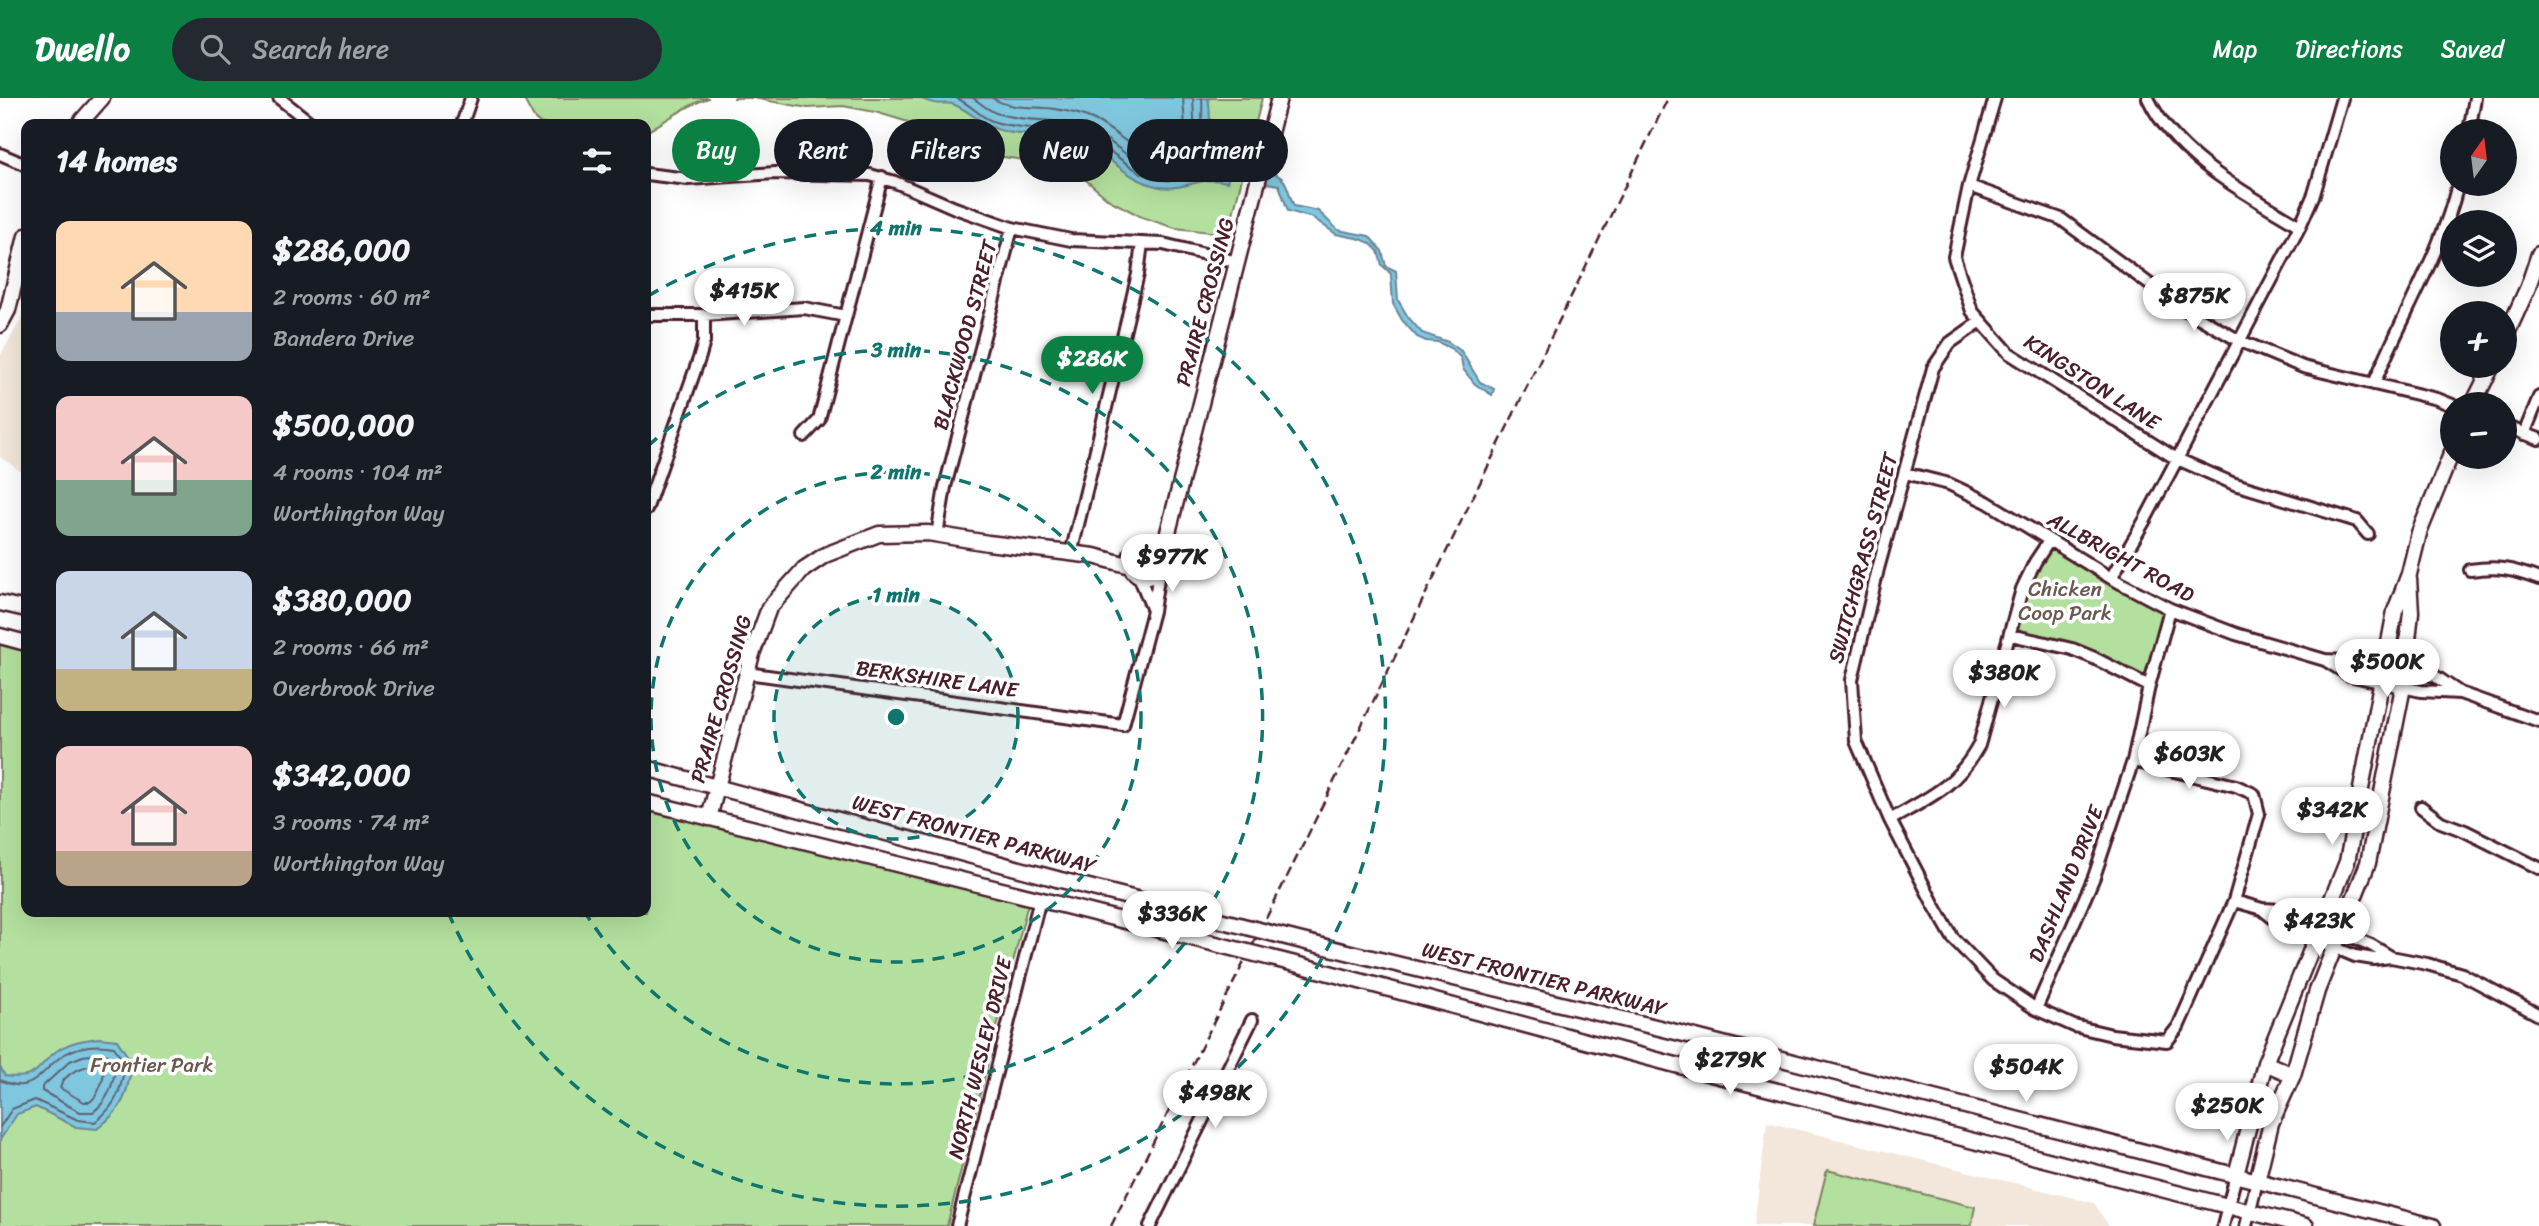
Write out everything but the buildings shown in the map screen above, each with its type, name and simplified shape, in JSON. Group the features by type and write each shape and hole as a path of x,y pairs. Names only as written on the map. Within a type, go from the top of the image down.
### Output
{"street":[{"path":"83,119 102,98"},
{"path":"279,98 306,119"},
{"path":"464,119 471,98"},
{"name":"PRAIRE CROSSING","path":"1162,556 1279,98"},
{"name":"KINGSTON LANE","path":"1995,98 1969,186 1954,257 1972,311 2009,353 2175,458 2232,483 2357,520 2368,534"},
{"path":"2148,98 2167,129 2199,159 2246,194 2300,226"},
{"path":"2111,578 2145,520 2175,458 2300,226 2314,194 2342,98"},
{"path":"2471,119 2475,98"},
{"path":"0,154 21,163"},
{"path":"651,175 688,179 819,172 857,173 882,177 954,208 1013,228 1071,240 1163,244 1238,262"},
{"path":"804,436 819,420 882,177"},
{"path":"1969,186 2061,219 2179,306 2238,340 2303,367 2440,400"},
{"path":"2374,384 2394,335 2443,236 2455,196"},
{"name":"BLACKWOOD STREET","path":"937,534 945,487 1013,228"},
{"path":"1071,554 1138,274 1142,243"},
{"path":"2517,312 2539,254"},
{"path":"0,325 8,310 21,257"},
{"path":"651,315 704,315 804,308 846,316"},
{"path":"651,496 700,356 704,342 704,315"},
{"name":"SWITCHGRASS STREET","path":"1981,321 1950,344 1933,368 1878,569 1852,680 1856,741 1890,820 1953,938 1993,980 2036,1009 2074,1026 2112,1035 2167,1041 2178,1027 2234,901"},
{"path":"2524,434 2539,397"},
{"path":"2517,431 2539,439"},
{"path":"2223,1226 2265,1063 2347,862 2395,611 2409,574 2419,533 2445,469"},
{"name":"ALLBRIGHT ROAD","path":"1905,473 1949,484 1987,502 2111,578 2169,609 2235,634 2325,660 2349,675 2446,694 2460,693"},
{"name":"PRAIRE CROSSING","path":"1150,545 1171,517"},
{"name":"PRAIRE CROSSING","path":"709,818 747,673 769,608 804,569 839,548 879,534 937,534 1094,556 1135,550"},
{"path":"1890,820 1947,788 1968,766 1979,745 2022,589 2049,541"},
{"path":"1150,545 1162,556 1153,611 1130,560 1135,550 1150,545"},
{"name":"PRAIRE CROSSING","path":"1094,556 1135,571"},
{"path":"2470,570 2494,567 2518,571 2539,579"},
{"path":"1135,571 1150,577 1159,572"},
{"path":"2248,1219 2271,1123 2293,1075 2317,991 2368,863 2403,687 2411,612 2409,574"},
{"path":"0,603 21,608"},
{"name":"DASHLAND DRIVE","path":"2036,1009 2094,877 2133,761 2169,609"},
{"name":"BERKSHIRE LANE","path":"747,673 1123,725 1153,611"},
{"path":"2011,635 2072,649 2149,686"},
{"path":"0,636 21,642"},
{"name":"ALLBRIGHT ROAD","path":"2325,660 2348,659 2435,676 2460,693 2539,721"},
{"path":"2133,761 2236,786 2254,794 2259,814 2234,901 2262,909 2284,910 2371,945 2391,957"},
{"name":"WEST FRONTIER PARKWAY","path":"651,769 1057,879 1680,1033 2433,1226"},
{"path":"651,803 1303,966 1672,1064 2228,1206 2248,1219 2306,1226"},
{"path":"2421,807 2441,822 2539,868"},
{"name":"NORTH WESLEY DRIVE","path":"957,1226 1045,901"},
{"path":"2262,909 2283,926 2355,956 2374,959 2391,957 2462,974 2539,1015"},
{"path":"1150,1226 1252,1020"},
{"path":"2265,1063 2293,1075"}],"shaded area":[{"path":"21,320 21,472 0,457 0,356"},
{"path":"1767,1122 2094,1203 2109,1226 1754,1226"}],"green space":[{"path":"523,98 709,98 685,108 651,129 651,119 534,118"},
{"path":"753,98 1262,98 1257,119 1127,119 1127,182 1241,182 1228,234 1175,228 1142,217 1109,200 1088,182 1113,182 1113,119 1019,119 1019,159 1005,157 1005,119 898,119 843,106 808,108"},
{"name":"Chicken Coop Park","path":"2049,541 2170,609 2149,686 2094,658 2011,635 2022,589"},
{"name":"Frontier Park","path":"0,641 21,646 21,917 651,917 651,804 1029,899 947,1226 0,1226"},
{"path":"1827,1170 1975,1207 1971,1226 1813,1226"}],"water":[{"path":"919,98 1208,98 1210,119 1127,119 1127,173 1113,163 1113,119 1019,119 1019,134 1016,134 1005,131 1005,119 978,119 955,105 928,102"},
{"path":"1144,182 1200,182 1169,188"},
{"path":"1285,182 1294,206 1318,211 1338,230 1369,236 1382,251 1386,266 1396,271 1398,300 1408,317 1422,333 1448,342 1461,351 1480,382 1494,389 1492,395 1475,384 1463,369 1461,358 1452,349 1417,337 1402,320 1393,304 1391,274 1382,265 1378,251 1370,243 1336,234 1313,218 1288,211 1279,185 1265,183"},
{"path":"99,1038 117,1040 132,1063 126,1093 119,1108 97,1129 76,1127 36,1107 17,1114 0,1140 0,1067 5,1076 26,1076 66,1046"}],"railway":[{"path":"1111,1226 1304,843 1668,98"}]}
